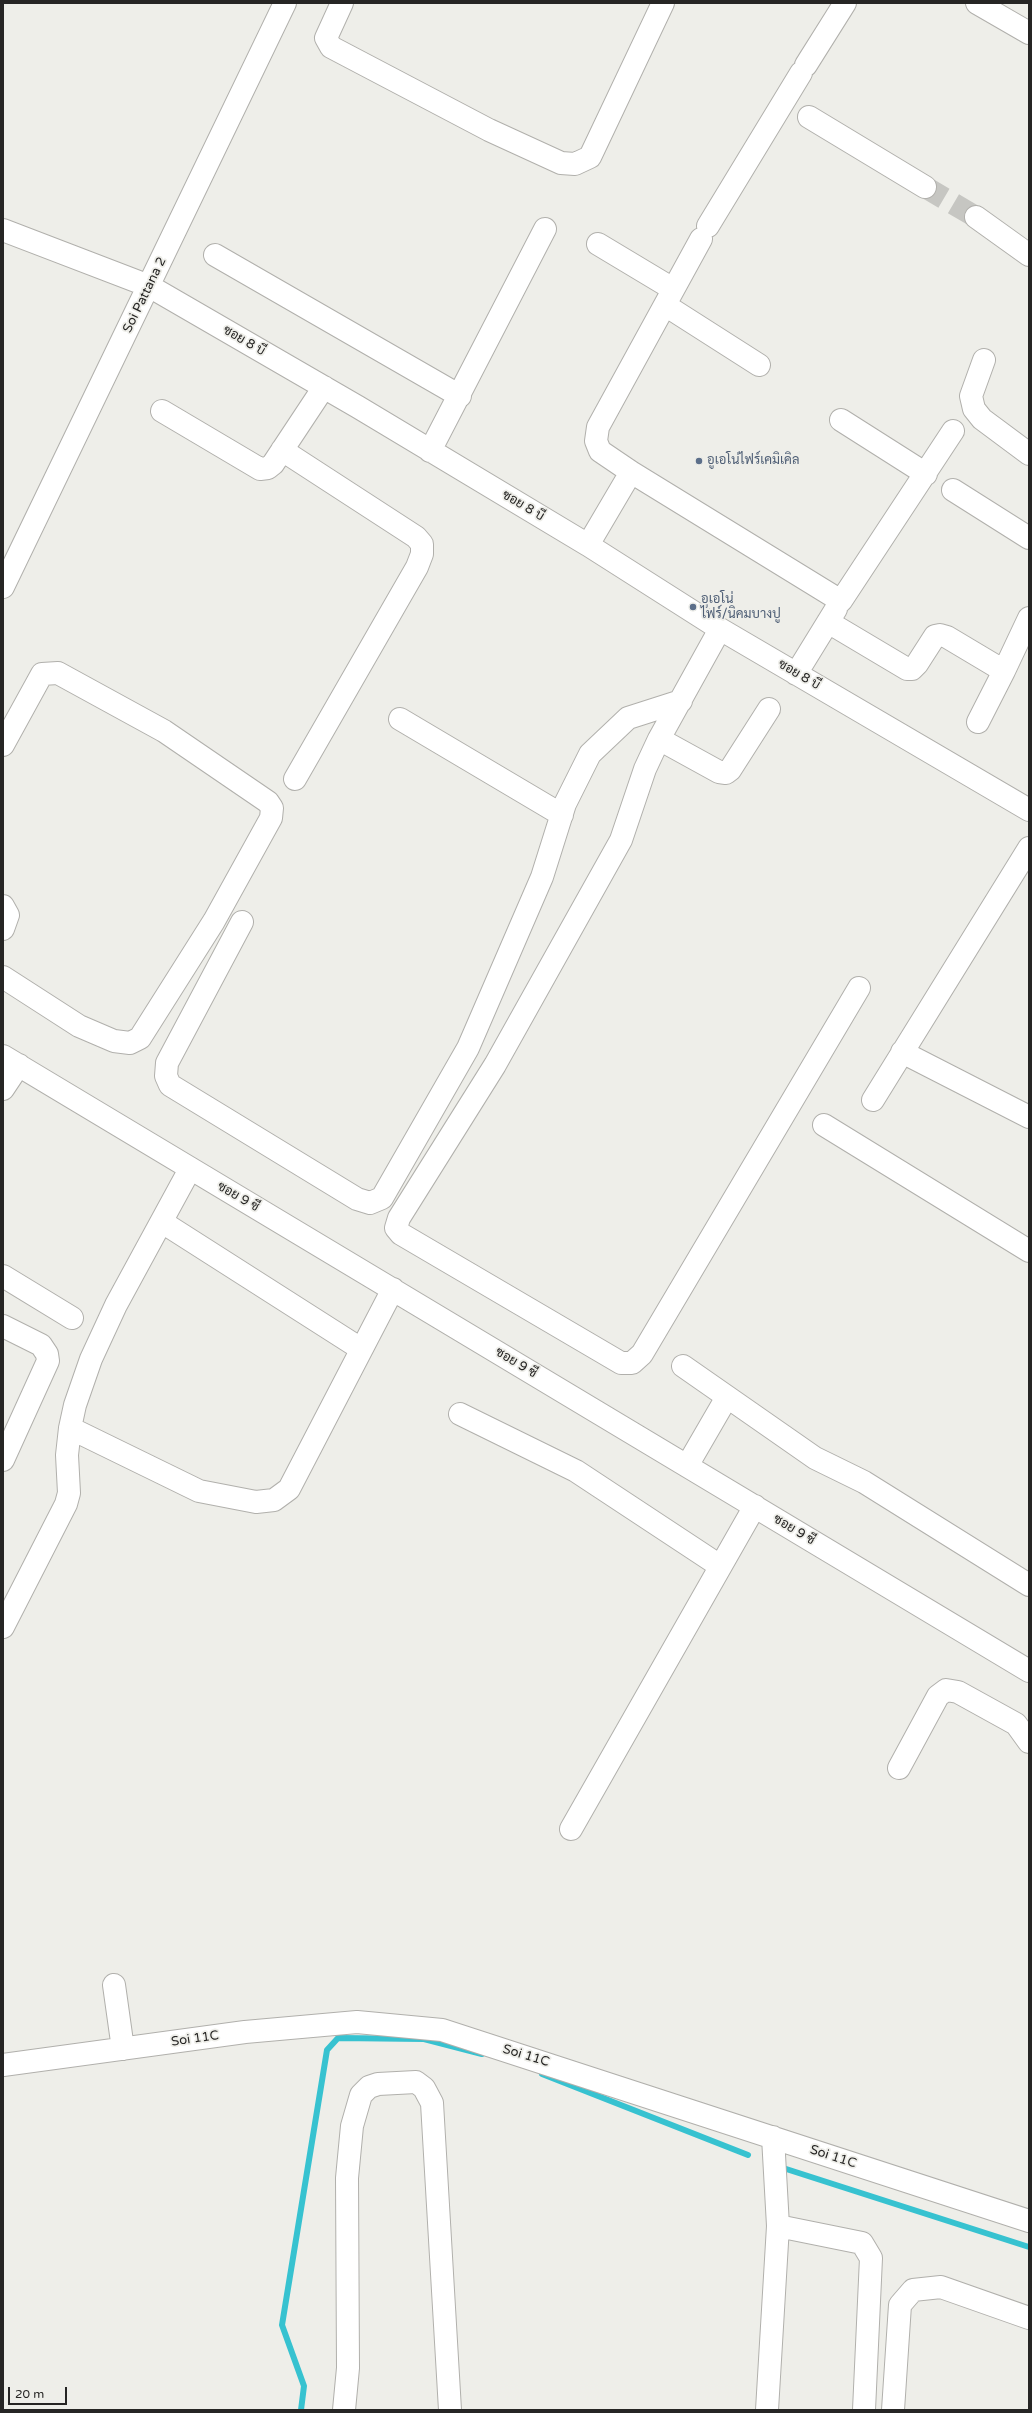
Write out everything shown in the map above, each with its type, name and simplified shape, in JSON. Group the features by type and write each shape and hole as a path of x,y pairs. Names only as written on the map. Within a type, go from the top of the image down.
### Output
{"street":[{"name":"Soi Pattana 2","path":"3,587 285,3"},
{"path":"342,3 326,38 331,47 489,130 561,163 576,164 590,157 662,3"},
{"path":"841,601 631,472 600,451 596,441 598,427 704,233 797,110 803,69 845,3"},
{"path":"977,3 1029,33"},
{"path":"797,110 925,188"},
{"path":"976,217 1029,255"},
{"path":"430,451 460,396 545,228"},
{"name":"ซอย 8 บี","path":"3,230 149,286 324,387 588,545 720,629 1029,810"},
{"path":"598,244 759,365"},
{"path":"215,255 460,396"},
{"path":"984,360 971,396 974,409 982,419 1029,454"},
{"path":"162,411 260,469 268,468 273,464 324,387"},
{"path":"841,420 926,474"},
{"path":"796,674 841,601 953,431"},
{"path":"282,450 416,537 422,544 422,554 417,566 295,778"},
{"path":"588,545 631,472"},
{"path":"953,490 1029,538"},
{"path":"978,722 1029,618"},
{"path":"828,622 908,669 912,669 917,664 935,636 940,635 947,637 1004,671"},
{"path":"720,629 659,739 645,769 621,840 495,1065 398,1218 396,1228 401,1234 621,1363 632,1363 642,1354 859,988"},
{"path":"3,745 42,674 58,673 164,732 268,802 272,808 271,818 214,921 140,1038 130,1043 114,1041 79,1026 3,977"},
{"path":"242,922 166,1063 166,1076 170,1085 357,1200 370,1203 382,1198 468,1048 542,877 562,815 590,754 628,718 681,701"},
{"path":"659,739 719,772 726,773 730,770 768,709"},
{"path":"400,719 562,815"},
{"path":"873,1100 1029,848"},
{"path":"3,906 8,915 3,929"},
{"path":"902,1052 1029,1117"},
{"path":"3,1089 11,1060"},
{"name":"ซอย 9 ซี","path":"11,1060 190,1169 393,1289 1029,1671"},
{"path":"824,1125 1029,1251"},
{"path":"3,1627 66,1504 69,1493 67,1456 70,1428 75,1405 91,1359 116,1305 190,1169"},
{"path":"162,1222 361,1349"},
{"path":"3,1276 72,1318"},
{"path":"70,1428 199,1491 256,1502 274,1500 289,1489 393,1289"},
{"path":"3,1326 41,1345 47,1354 48,1361 3,1460"},
{"path":"683,1366 727,1398 816,1458 864,1482 1029,1585"},
{"path":"687,1466 727,1398"},
{"path":"460,1414 576,1471 720,1566"},
{"path":"571,1829 755,1506"},
{"path":"898,1768 938,1696 946,1690 958,1692 1016,1724 1029,1742"},
{"path":"114,1985 123,2049"},
{"name":"Soi 11C","path":"3,2065 245,2032 357,2022 442,2030 1029,2221"},
{"path":"344,2410 348,2368 347,2178 352,2126 361,2095 370,2087 378,2084 416,2082 424,2088 432,2103 450,2410"},
{"path":"767,2410 778,2226 773,2137"},
{"path":"778,2226 862,2243 871,2258 864,2410"},
{"path":"894,2410 900,2305 912,2290 941,2287 1029,2318"}],"waterway":[{"path":"301,2410 304,2386 282,2325 327,2050 338,2038 424,2039 482,2054"},
{"path":"542,2074 748,2155"},
{"path":"780,2167 1029,2247"}],"tunnel":[{"path":"925,187 976,217"}],"place":[{"name":"อูเอโน่ไฟร์เคมิเคิล","path":"699,461"},
{"name":"อูเอโน่ ไฟร์/นิคมบางปู","path":"693,607"}]}
